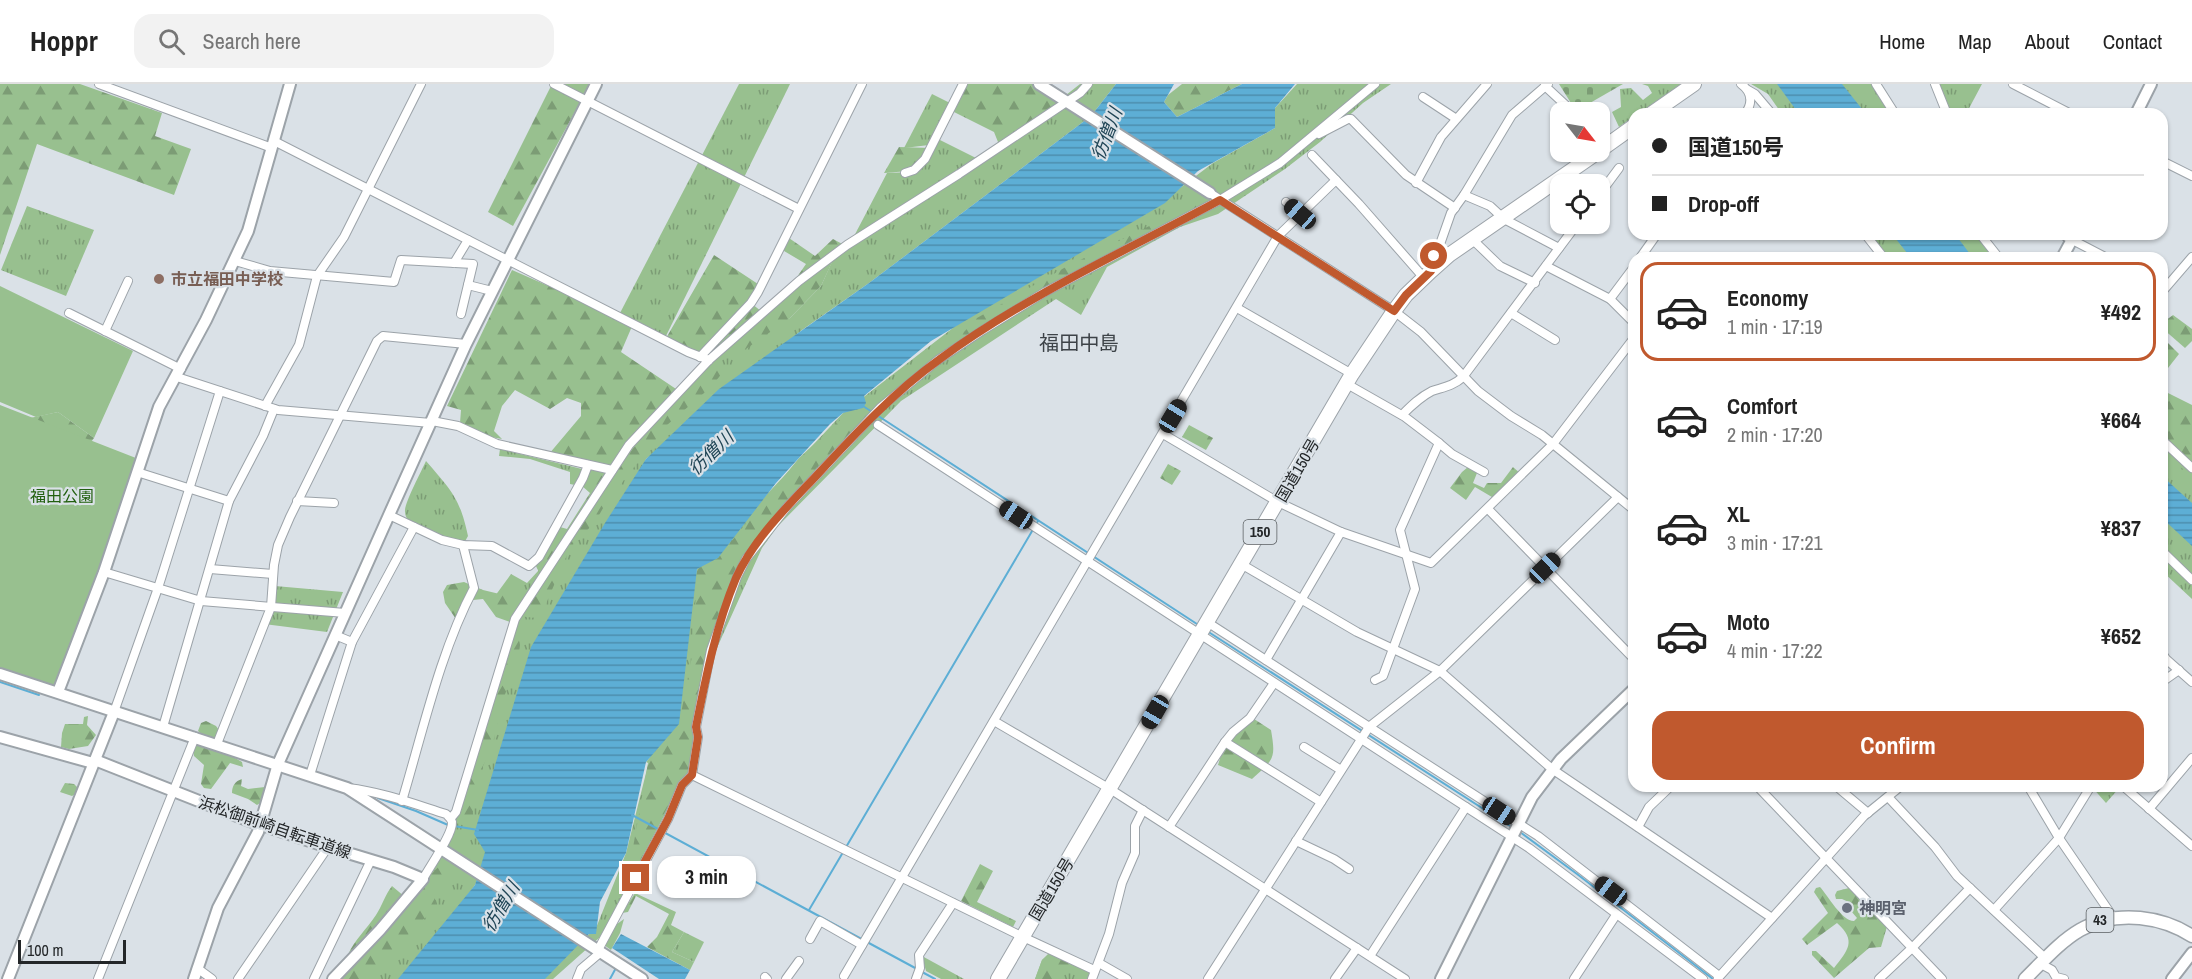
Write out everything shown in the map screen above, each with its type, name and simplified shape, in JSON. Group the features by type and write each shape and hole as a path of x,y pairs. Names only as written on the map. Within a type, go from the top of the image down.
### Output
{"highway":[{"path":"1660,108 1694,84"},
{"name":"国道150号","path":"1610,141 1628,130"},
{"name":"国道150号","path":"998,979 1349,379 1394,311 1449,255 1504,219 1580,162"}],"main road":[{"name":"43","path":"2025,979 2074,933 2086,926 2113,917 2151,919 2167,923 2192,936"}],"street":[{"path":"99,84 273,145 369,189 705,358"},
{"path":"58,692 104,572 159,407 179,373 248,231 290,84"},
{"path":"265,406 299,345 317,276 344,237 421,84"},
{"path":"554,84 799,209"},
{"path":"213,979 196,974 218,908 260,824 278,764 466,344 596,84"},
{"path":"451,818 456,812 514,619 629,445 751,303 862,84"},
{"path":"905,172 914,170 925,159 963,84"},
{"path":"1039,84 1394,311 1421,332 1463,377 1511,416 1553,444 1628,506"},
{"path":"705,358 799,281 846,246 1068,102 1088,84"},
{"path":"1289,157 1308,138 1375,84"},
{"path":"1416,183 1434,148 1455,118 1487,84"},
{"path":"1741,84 1755,94 1767,108"},
{"path":"1876,84 1891,108"},
{"path":"1935,84 1945,108"},
{"path":"2013,84 2059,108"},
{"path":"2139,108 2151,84"},
{"path":"1312,154 1428,275 1451,213 1512,115 1547,85 1563,102"},
{"path":"1748,90 1751,100 1748,108"},
{"path":"1423,97 1455,118"},
{"path":"576,979 581,969 597,950 668,819 682,785 692,775 698,737 696,727 711,650 737,577 746,559 787,507 882,407 938,360 1045,292 1220,200 1289,157 1325,130 1348,119 1352,119 1416,183 1455,208"},
{"path":"2168,164 2192,176"},
{"path":"1610,180 1619,168"},
{"path":"844,976 1278,236 1336,180"},
{"path":"1464,195 1490,206 1504,219 1559,248"},
{"path":"1286,202 1300,214"},
{"path":"1402,416 1414,403 1432,391 1455,384 1463,377 1570,234"},
{"path":"454,263 468,240"},
{"path":"1473,240 1491,260 1535,283"},
{"path":"1870,240 1879,252"},
{"path":"1985,240 1994,252"},
{"path":"2078,240 2097,252"},
{"path":"2168,283 2192,257"},
{"path":"235,261 270,271 394,282 401,260 473,264 461,314"},
{"path":"1546,266 1610,299 1628,317"},
{"path":"1610,299 1628,275"},
{"path":"105,331 128,281"},
{"path":"468,285 492,291"},
{"path":"1237,308 1349,379 1452,454 1484,472"},
{"path":"69,313 179,373 220,391 274,409 458,426 496,444 612,470"},
{"path":"1512,313 1555,340"},
{"path":"218,744 271,607 278,545 297,501 377,341 384,336 466,344"},
{"path":"1163,434 1278,502 1341,532 1431,563 1553,444 1628,346"},
{"path":"8,979 114,712 158,588 220,391"},
{"path":"162,727 229,501 263,436 274,409"},
{"path":"878,425 1089,560 1200,635 1550,862 1616,915 1703,979"},
{"path":"1376,680 1383,676 1404,616 1414,595 1400,530 1439,443"},
{"path":"2168,446 2192,468"},
{"path":"389,515 442,540 492,546 529,566 539,557 584,478 588,465"},
{"path":"137,472 229,501"},
{"path":"1208,979 1369,727 1440,670 1618,498"},
{"path":"297,501 334,503"},
{"path":"1488,509 1628,653"},
{"path":"310,775 352,642 414,527"},
{"path":"1266,660 1341,532"},
{"path":"402,801 450,641 461,612 474,588 463,544"},
{"path":"2168,557 2192,580"},
{"path":"1241,564 1358,632 1440,670 1552,769 1773,918"},
{"path":"210,569 273,574"},
{"path":"104,572 201,601 345,613"},
{"path":"1207,622 1557,850 1718,978 1825,858 1868,813 1894,792"},
{"path":"335,635 352,642"},
{"path":"2168,662 2192,682"},
{"path":"2168,678 2179,670"},
{"path":"0,674 347,788 365,790 446,814 451,818 450,833 443,850 423,879 392,917 333,979"},
{"path":"1170,827 1225,742 1250,718 1274,683"},
{"path":"1441,979 1532,797 1552,769 1628,695"},
{"path":"994,721 1110,789 1405,979"},
{"name":"浜松御前崎自転車道線","path":"0,737 94,761 260,824 423,879"},
{"path":"98,979 195,737"},
{"path":"1225,742 1321,802"},
{"path":"1304,747 1341,770"},
{"path":"2168,786 2192,758"},
{"path":"692,775 1023,937 1127,979"},
{"path":"347,788 642,979"},
{"path":"1638,827 1649,807 1665,792"},
{"path":"1763,792 1942,979"},
{"path":"1843,792 1868,813"},
{"path":"2032,792 2059,838 2113,917"},
{"path":"1994,910 2059,838 2087,792"},
{"path":"2130,792 2192,846"},
{"path":"2149,808 2163,792"},
{"path":"1888,797 1970,888 2052,970 2056,977 2064,979"},
{"path":"1370,956 1466,807"},
{"path":"1092,979 1122,884 1135,854 1135,826 1143,810"},
{"path":"1296,841 1334,859 1349,869"},
{"path":"238,979 328,848"},
{"path":"314,979 371,860"},
{"path":"1879,979 1970,888"},
{"path":"918,973 919,955 953,903"},
{"path":"1574,979 1616,915"},
{"path":"810,939 820,921 864,942"},
{"path":"1335,979 1357,948"},
{"path":"2172,979 2192,953"},
{"path":"786,979 799,961"}],"green space":[{"path":"0,84 80,84 162,113 155,136 191,149 174,195 37,144 0,255"},
{"path":"552,84 590,84 513,226 488,212"},
{"path":"739,84 790,84 665,338 620,313"},
{"path":"963,84 1039,84 1066,101 1000,147 994,132 950,110"},
{"path":"1080,84 1116,84 1091,116 869,283 802,330 646,459 475,885 406,979 332,979 373,937 449,840 513,623 495,596 511,574 527,583 561,546 625,452 715,354 790,318 821,286 836,253 851,242 887,173 912,172 936,138 980,160"},
{"path":"1182,84 1242,84 1177,117 1164,102 1168,95"},
{"path":"1297,84 1391,84 1363,103 1320,142 1285,169 1218,214 1180,227 1107,267 1081,315 1056,299 901,401 777,527 762,548 707,670 685,776 605,928 599,938 553,979 539,979 596,928 626,853 697,569 843,413 958,324 1147,213 1213,163 1275,128 1275,108"},
{"path":"1559,84 1623,84 1592,102 1570,102"},
{"path":"1642,84 1681,84 1647,108 1628,108 1628,121 1619,127 1612,112 1621,107 1620,89 1631,88 1643,100 1652,93 1648,86"},
{"path":"1751,84 1872,84 1890,108 1778,108 1768,94"},
{"path":"1936,84 1982,84 1969,108 1948,108"},
{"path":"932,94 950,103 929,145 904,148"},
{"path":"899,147 931,148 922,161 912,168 900,172 884,173"},
{"path":"1196,203 1199,205 1198,208 956,348 964,332 977,318 1064,268"},
{"path":"27,206 94,230 66,296 1,270"},
{"path":"786,236 815,256 833,239 846,246 834,258 821,286 790,318 743,351 718,354 723,372 711,387 667,425 606,503 595,522 570,548 542,613 537,618 517,616 513,623 496,617 483,599 473,600 458,622 445,603 443,592 447,585 464,582 483,590 516,598 529,596 523,608 624,459 712,358 709,360 682,348 688,352 633,324 665,340 714,255 761,286 751,303 762,312 788,290 806,264 779,248"},
{"path":"1873,240 1986,240 1994,252 1882,252"},
{"path":"512,270 633,324 621,352 679,391 609,466 570,461 549,454 581,416 581,403 567,398 550,409 515,390 502,406 494,431 502,439 491,437 460,423 461,410 447,406"},
{"path":"0,286 133,351 94,438 58,412 36,417 0,402"},
{"path":"2173,315 2192,329 2192,341 2185,348 2168,333 2168,319"},
{"path":"2168,343 2179,354 2168,368"},
{"path":"2168,393 2192,405 2192,475 2168,459"},
{"name":"福田公園","path":"0,405 141,460 58,692 0,672"},
{"path":"852,409 871,414 817,467 733,579 708,650 691,773 683,777 626,887 648,763 646,762 679,724 693,651 697,569 718,558 799,458"},
{"path":"58,412 94,438 78,459 30,418"},
{"path":"1189,425 1213,438 1206,450 1182,437"},
{"path":"2168,446 2192,469 2192,599 2168,577"},
{"path":"500,449 582,469 582,475 575,485 570,484 570,472 530,459 499,456"},
{"path":"426,461 448,487 462,512 468,536 463,545 419,529 406,517 405,510 408,500"},
{"path":"1168,464 1181,471 1172,485 1160,478"},
{"path":"1468,467 1477,473 1473,483 1484,488 1487,483 1501,483 1513,467 1522,475 1497,500 1475,487 1466,500 1450,488"},
{"path":"590,468 607,474 541,576 536,566 560,527 567,529 590,493 582,486"},
{"path":"275,586 343,592 327,632 264,624"},
{"path":"517,629 520,645 518,661 502,702 493,743 483,766 482,780 471,819 466,824 457,823"},
{"path":"88,716 87,725 96,735 88,746 69,749 61,747 65,724 83,724 84,717"},
{"path":"1251,717 1271,730 1273,747 1272,758 1252,779 1218,765 1225,742"},
{"path":"206,721 219,730 215,739 206,738 198,731 201,723"},
{"path":"192,744 230,755 242,762 243,767 230,763 211,789 204,788 201,784 204,765 194,756"},
{"path":"242,779 241,786 248,789 265,787 263,801 257,805 232,793 234,784"},
{"path":"65,783 74,784 77,787 77,793 72,796 60,792"},
{"path":"2096,792 2116,792 2106,803"},
{"path":"445,860 449,867 434,893 436,905 429,915 410,930 404,949 381,965 371,979 332,979 352,958 348,955 357,939 376,915 392,886 405,897 380,928"},
{"path":"980,864 993,871 977,902 1016,921 1013,927 961,901"},
{"path":"1820,887 1840,913 1849,920 1854,921 1857,918 1851,911 1853,904 1836,899 1835,895 1837,891 1849,888 1861,895 1888,923 1881,947 1869,948 1834,978 1812,955 1812,951 1816,951 1834,968 1848,946 1849,940 1843,929 1837,923 1807,945 1802,939 1828,913 1814,892"},
{"path":"635,893 676,912 671,925 684,932 672,952 694,962 690,970 647,947 657,937 669,914 636,896 628,912 622,913"},
{"path":"624,919 611,950 604,945 617,924"},
{"path":"684,932 704,942 694,962 672,952"},
{"path":"1052,950 1091,970 1089,979 1035,979 1042,960"},
{"path":"1053,951 1073,965 1068,970 1058,970 1053,979 1035,979 1042,960"},
{"path":"922,956 964,979 941,979 926,971"}],"water":[{"name":"彷僧川","path":"1116,84 1174,84 1164,102 1177,117 1242,84 1295,84 1275,108 1275,128 1198,171 1165,203 931,341 864,396 866,403 863,408 843,413 830,424 776,483 718,558 697,569 679,724 646,762 626,853 600,902 596,934 589,934 545,979 398,979 475,885 485,852 474,834 531,647 646,459 719,389 869,283 1091,116"},
{"path":"1777,84 1842,84 1861,108 1795,108"},
{"path":"1897,240 1960,240 1968,252 1906,252"},
{"path":"2168,481 2192,503 2192,546 2168,524"},
{"path":"621,934 690,970 685,979 659,979 612,948"}],"waterway":[{"path":"863,406 1200,626"},
{"path":"809,910 1038,521"},
{"path":"1207,631 1513,828"},
{"path":"0,682 39,695"},
{"path":"378,798 448,825"},
{"path":"632,815 917,969"},
{"path":"454,826 478,830"},
{"path":"1520,832 1713,979"},
{"path":"610,979 617,966"},
{"path":"922,972 935,979"}],"place":[{"name":"市立福田中学校","path":"159,279"},
{"name":"神明宮","path":"1847,908"}],"district":[{"name":"福田中島","path":"1079,343"}],"route":[{"path":"636,878 668,819 682,785 692,775 698,737 696,727 711,650 737,577 746,559 787,507 868,420 938,360 1045,292 1220,200 1394,311 1406,295 1431,271 1434,256"}]}
